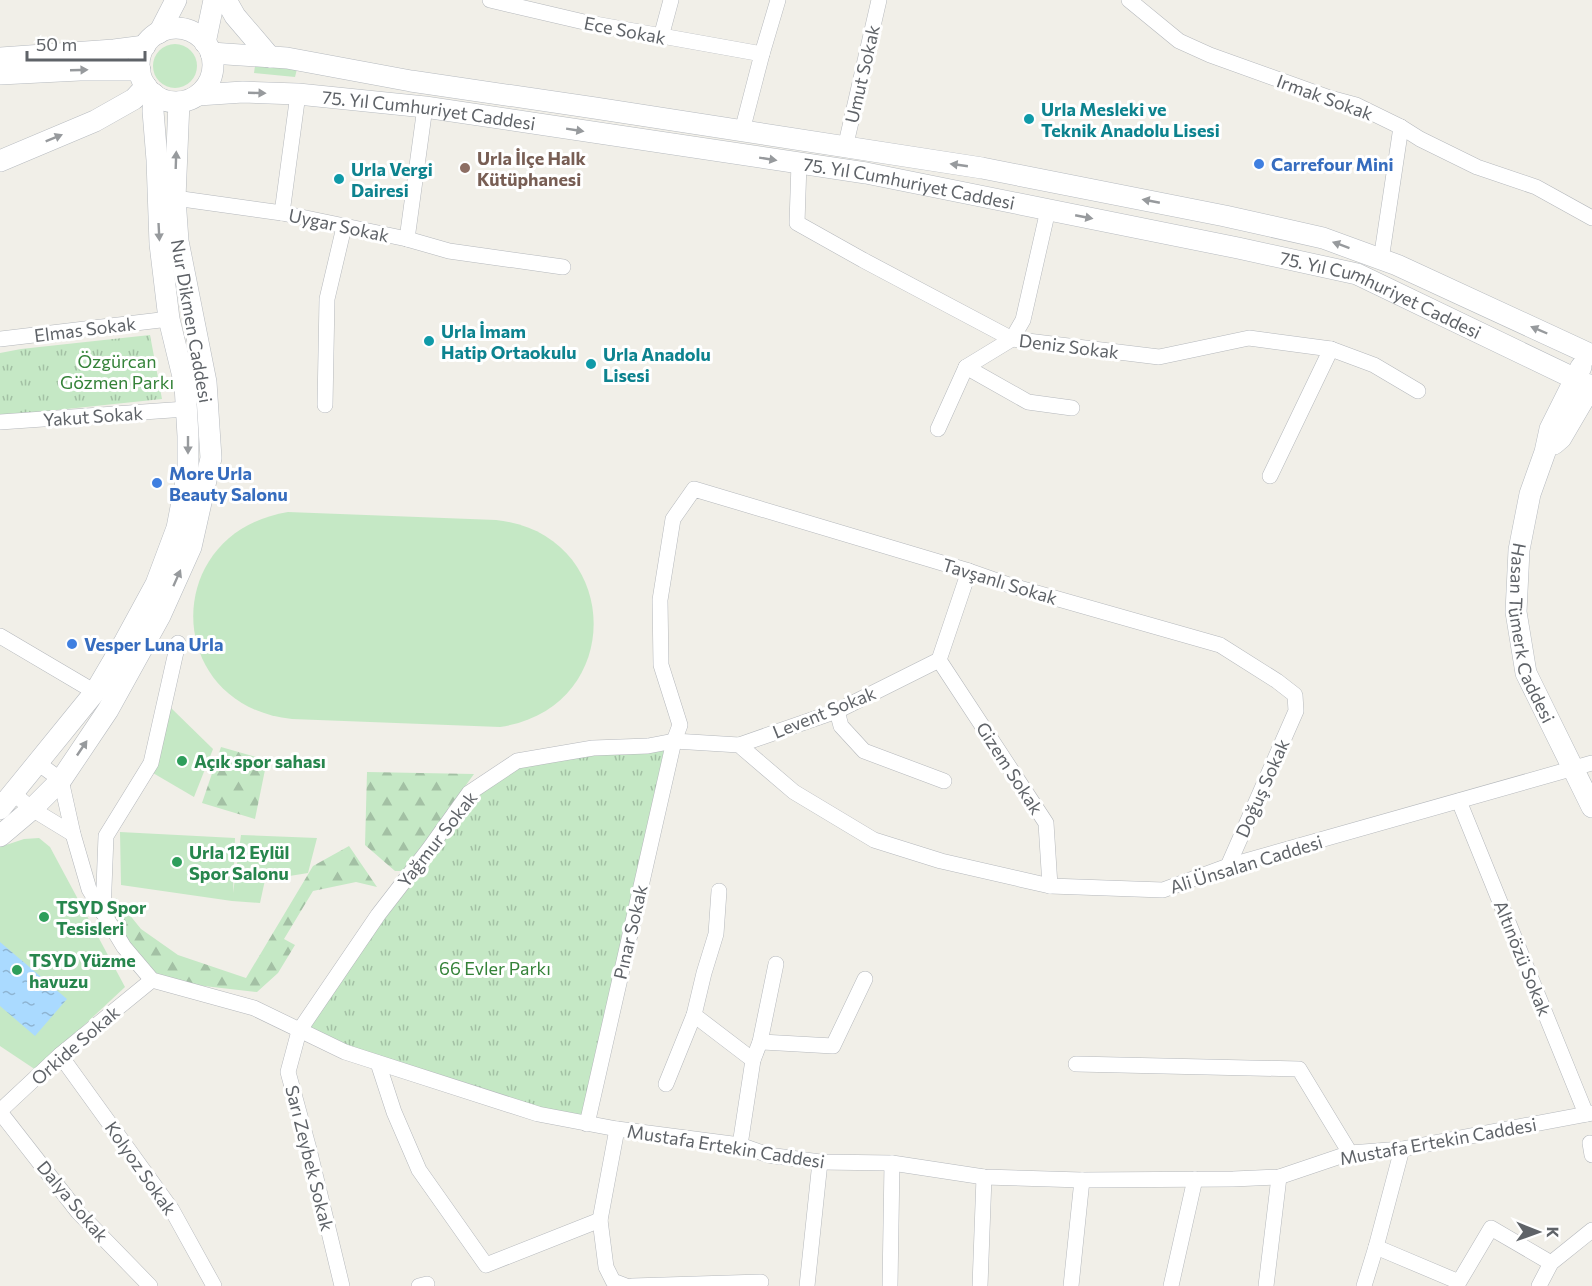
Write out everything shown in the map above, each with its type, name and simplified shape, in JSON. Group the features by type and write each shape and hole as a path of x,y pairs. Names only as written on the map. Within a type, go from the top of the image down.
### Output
{"street":[{"path":"0,161 94,122 134,99 147,83 142,54 176,0"},
{"path":"208,48 214,0"},
{"path":"226,0 235,16 270,57"},
{"name":"Ece Sokak","path":"490,0 530,5 661,37 762,54"},
{"path":"661,37 671,0"},
{"path":"742,131 778,0"},
{"name":"Umut Sokak","path":"845,148 879,0"},
{"name":"Irmak Sokak","path":"1129,0 1179,41 1210,56 1356,105 1477,167 1536,187 1592,218"},
{"path":"0,58 103,51 152,40 172,29 184,29 196,34 208,48 213,64 212,76 206,87 189,99 168,101 147,83 80,70 0,74"},
{"name":"75. Yıl Cumhuriyet Caddesi","path":"208,48 287,58 411,81 982,168 1225,216 1323,238 1397,265 1590,354"},
{"name":"Nur Dikmen Caddesi","path":"6,801 95,692 156,584 177,528 188,471 185,385 169,319 160,244 153,111 147,83"},
{"name":"75. Yıl Cumhuriyet Caddesi","path":"189,99 243,92 298,94 425,107 866,173 1238,248 1357,274 1588,384"},
{"path":"282,213 298,94"},
{"name":"Nur Dikmen Caddesi","path":"0,836 32,809 60,780 108,710 160,616 191,547 211,458 206,382 178,241 175,198 189,99"},
{"name":"Uygar Sokak","path":"175,198 282,213 407,239 425,107"},
{"path":"1381,260 1401,127"},
{"name":"Deniz Sokak","path":"799,163 797,223 1012,339 1159,357 1249,339 1331,349 1374,365 1418,391"},
{"path":"938,429 966,366 1012,339 1023,320 1048,210"},
{"path":"325,405 327,299 344,226"},
{"path":"407,239 449,251 563,267"},
{"name":"Elmas Sokak","path":"0,339 169,319"},
{"path":"1270,476 1331,349"},
{"path":"1545,452 1561,438 1588,384 1590,354"},
{"path":"966,366 1028,402 1071,408"},
{"name":"Hasan Tümerk Caddesi","path":"1588,384 1550,429 1545,452 1530,494 1519,550 1516,612 1526,673 1582,766 1592,807"},
{"name":"Yakut Sokak","path":"0,422 186,409"},
{"path":"1565,430 1592,417"},
{"name":"Tavşanlı Sokak","path":"673,519 694,489 1009,585 1220,645 1277,681 1295,703"},
{"name":"Pınar Sokak","path":"587,1124 674,741 680,725 661,665 660,600 673,519"},
{"path":"939,660 969,571"},
{"path":"0,636 95,692"},
{"path":"103,913 106,836 151,762 178,643"},
{"name":"Levent Sokak","path":"739,745 837,711 939,660"},
{"name":"Gizem Sokak","path":"939,660 1046,823 1050,886"},
{"name":"Doğuş Sokak","path":"1228,866 1295,703"},
{"path":"837,711 841,726 864,751 944,781"},
{"path":"674,741 739,745"},
{"name":"Yağmur Sokak","path":"299,1031 378,915 469,793 517,761 593,748 648,746 674,741"},
{"name":"Ali Ünsalan Caddesi","path":"739,745 795,792 874,840 941,861 1050,886 1163,890 1228,866 1582,766"},
{"path":"36,764 60,780 89,889 124,947 152,980"},
{"path":"6,801 32,809 73,834"},
{"name":"Altınözü Sokak","path":"1459,801 1589,1114"},
{"path":"666,1084 694,1015 716,934 719,891"},
{"path":"740,1145 753,1060 760,1042 776,964"},
{"path":"760,1042 833,1046 865,979"},
{"name":"Mustafa Ertekin Caddesi","path":"152,980 254,1008 345,1052 538,1114 617,1129 740,1145 768,1155 820,1162 892,1163 984,1177 1082,1180 1280,1177 1350,1153 1402,1149 1589,1114"},
{"name":"Orkide Sokak","path":"0,1112 60,1055 152,980"},
{"path":"694,1015 753,1060"},
{"name":"Sarı Zeybek Sokak","path":"299,1031 288,1072 342,1286"},
{"name":"Kolyoz Sokak","path":"60,1055 172,1210 214,1286"},
{"path":"378,1063 394,1112 418,1170 486,1265 600,1220"},
{"path":"1076,1064 1299,1069 1350,1153"},
{"name":"Dalya Sokak","path":"0,1112 78,1212 150,1286"},
{"path":"617,1129 600,1220 606,1267 620,1284"},
{"path":"1364,1286 1402,1149"},
{"path":"807,1286 820,1162"},
{"path":"890,1286 892,1163"},
{"path":"980,1286 984,1177"},
{"path":"1266,1286 1280,1177"},
{"path":"1171,1286 1195,1179"},
{"path":"1071,1286 1082,1180"},
{"path":"1376,1247 1459,1282 1491,1228 1551,1263"},
{"path":"1539,1286 1551,1263 1592,1230"},
{"path":"632,1286 761,1282"}],"green space":[{"path":"175,44 183,45 191,50 196,58 196,74 191,82 183,87 175,88 167,87 159,82 154,74 153,66 154,58 159,50 167,45"},
{"path":"256,59 297,69 295,77 254,73"},
{"name":"Özgürcan Gözmen Parkı","path":"150,335 162,399 0,418 0,353"},
{"path":"288,512 496,520 538,532 568,555 587,586 594,621 588,657 571,688 542,713 500,727 292,719 249,707 219,684 200,653 193,618 199,583 216,551 246,526"},
{"name":"Açık spor sahası","path":"169,706 213,749 194,797 153,773"},
{"name":"66 Evler Parkı","path":"674,741 587,1124 299,1031 469,793 517,761"},
{"path":"221,747 267,760 255,819 202,803"},
{"path":"367,772 474,774 404,871 395,871 365,845"},
{"name":"Urla 12 Eylül Spor Salonu","path":"120,832 235,838 233,893 241,835 317,838 308,873 265,880 260,903 121,885"},
{"name":"TSYD Spor Tesisleri","path":"39,838 50,847 125,987 36,1070 0,1046 0,847 24,839"},
{"path":"349,846 377,887 356,882 313,891 284,939 295,945 278,973 257,992 152,980 103,913 116,898 141,929 178,955 246,978 313,866"}],"water":[{"name":"TSYD Yüzme havuzu","path":"0,942 67,999 35,1036 0,1006"}],"place":[{"name":"Urla Mesleki ve Teknik Anadolu Lisesi","path":"1029,119"},
{"name":"Carrefour Mini","path":"1259,164"},
{"name":"Urla İlçe Halk Kütüphanesi","path":"465,168"},
{"name":"Urla Vergi Dairesi","path":"339,179"},
{"name":"Urla İmam Hatip Ortaokulu","path":"429,341"},
{"name":"Urla Anadolu Lisesi","path":"591,364"},
{"name":"More Urla Beauty Salonu","path":"157,483"},
{"name":"Vesper Luna Urla","path":"72,644"},
{"name":"Açık spor sahası","path":"182,761"},
{"name":"Urla 12 Eylül Spor Salonu","path":"177,862"},
{"name":"TSYD Spor Tesisleri","path":"44,917"},
{"name":"TSYD Yüzme havuzu","path":"17,970"}]}
